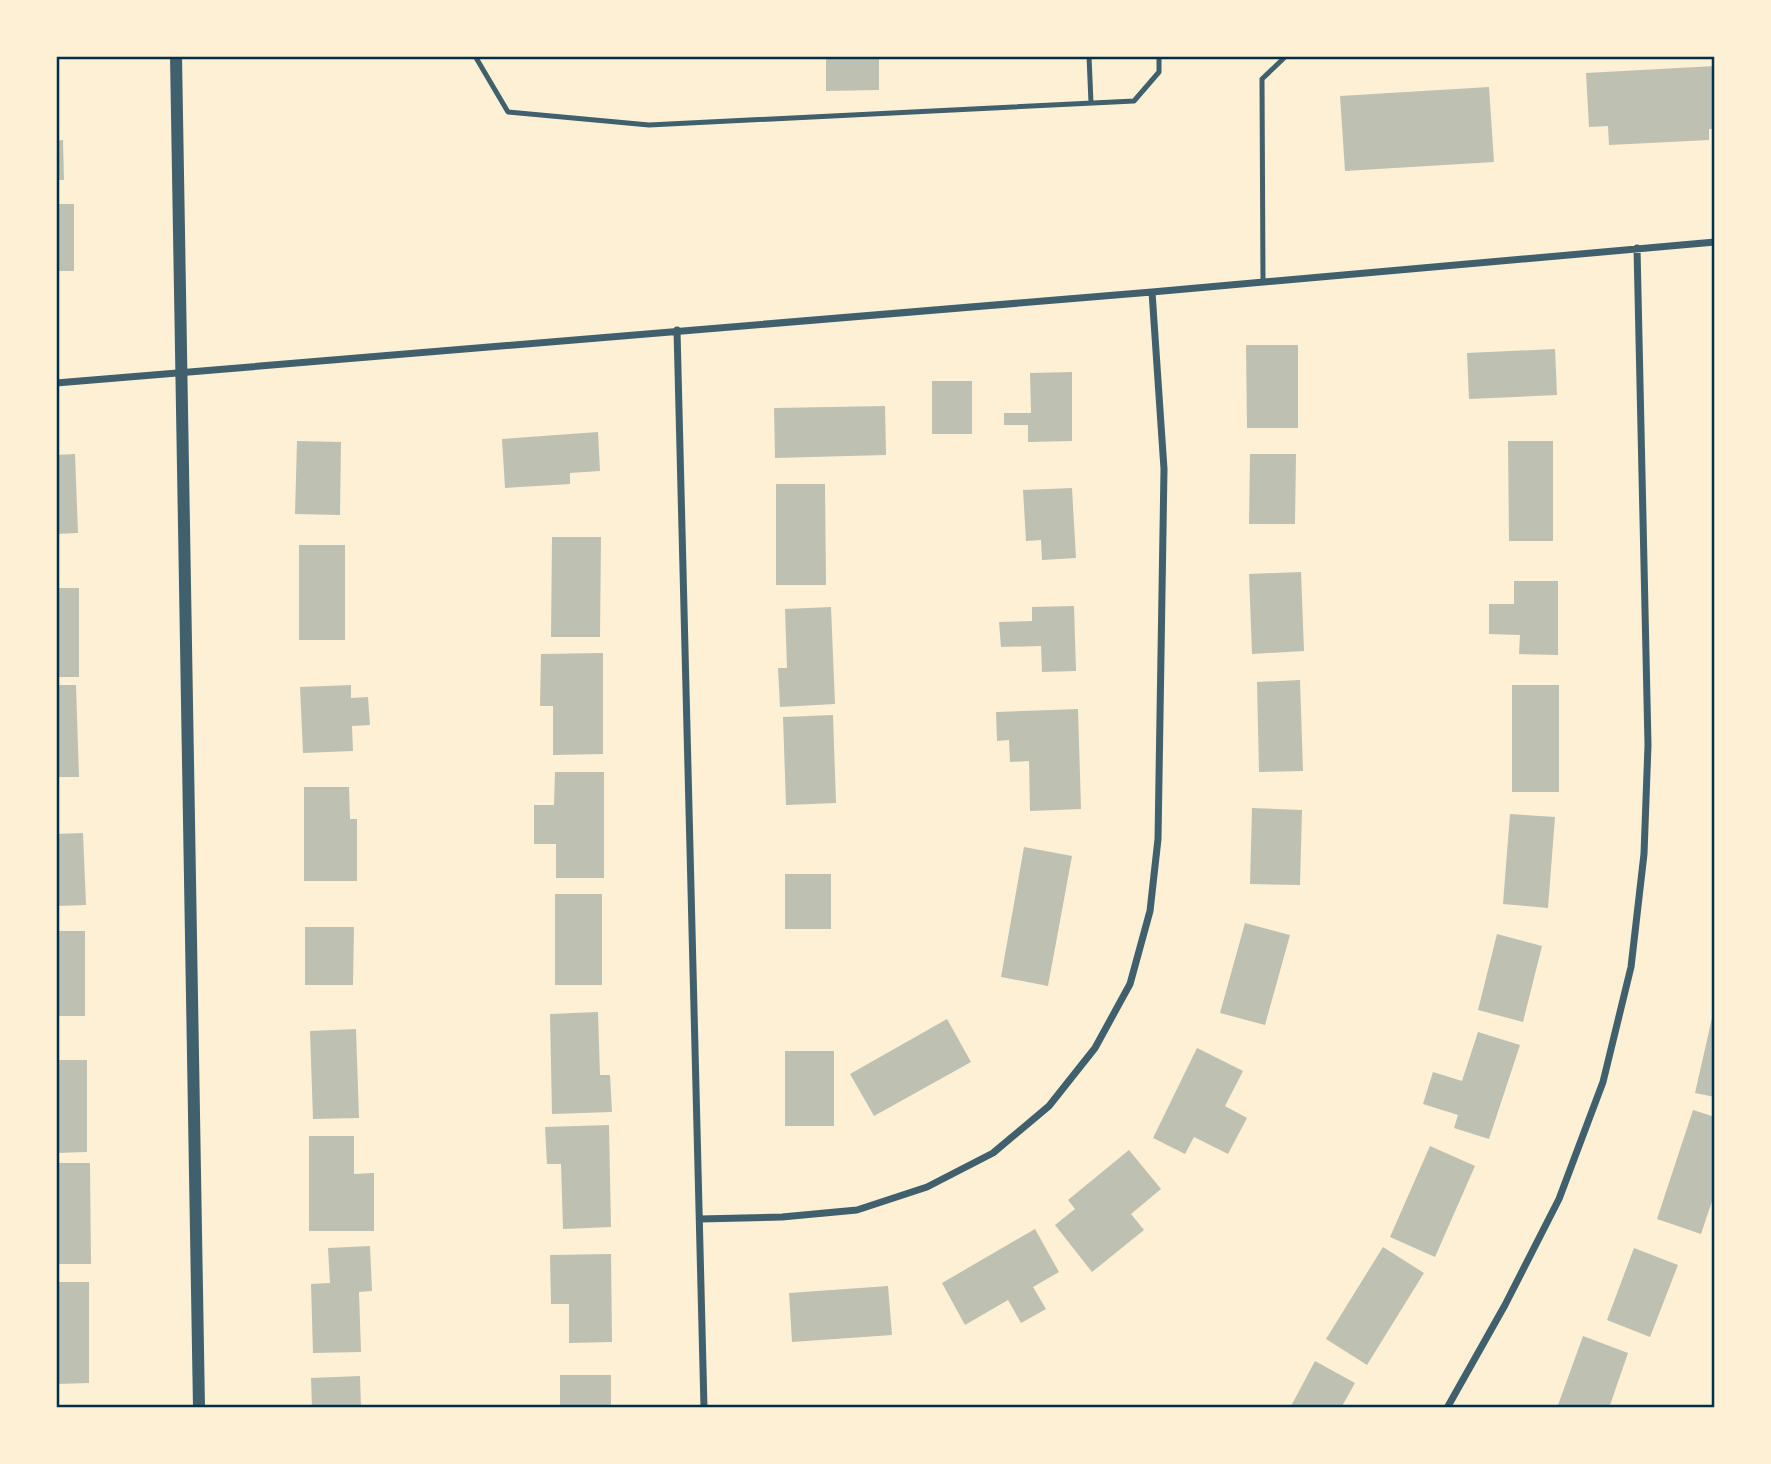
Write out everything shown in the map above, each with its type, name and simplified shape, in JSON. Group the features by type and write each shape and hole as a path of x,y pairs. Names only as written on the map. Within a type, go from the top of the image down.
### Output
{"street":[{"path":"176,56 199,1408"},
{"path":"56,383 1152,292 1715,242"},
{"path":"1447,1408 1505,1305 1559,1199 1604,1082 1631,967 1644,854 1648,745 1637,248"},
{"path":"700,1219 782,1217 857,1210 927,1187 993,1153 1049,1106 1095,1048 1130,984 1150,911 1158,839 1164,469 1152,292"},
{"path":"677,330 704,1408"}],"lane":[{"path":"475,56 508,112 649,125 1133,101 1159,72 1158,56"},
{"path":"1089,56 1091,103"},
{"path":"1263,282 1262,79 1285,57"}],"building":[{"path":"826,56 879,56 879,90 826,91"},
{"path":"1715,66 1715,129 1709,129 1709,140 1609,145 1608,126 1589,127 1586,73"},
{"path":"1489,87 1494,162 1345,171 1340,96"},
{"path":"63,140 64,180 56,180 56,141"},
{"path":"56,204 74,204 74,271 56,271"},
{"path":"1246,345 1298,345 1298,428 1247,428"},
{"path":"1555,349 1557,395 1469,399 1467,353"},
{"path":"1072,372 1072,441 1028,442 1028,425 1004,425 1004,413 1031,413 1030,373"},
{"path":"932,381 972,381 972,434 932,434"},
{"path":"885,406 886,455 775,458 774,408"},
{"path":"598,432 600,471 570,473 570,484 505,488 502,439"},
{"path":"297,441 341,442 340,515 295,514"},
{"path":"1508,441 1553,441 1553,541 1509,541"},
{"path":"75,454 78,533 56,534 56,455"},
{"path":"1250,454 1296,454 1295,524 1249,524"},
{"path":"776,484 825,484 826,585 776,585"},
{"path":"1072,488 1076,558 1042,560 1041,540 1026,541 1023,490"},
{"path":"552,537 601,537 600,637 551,637"},
{"path":"299,545 345,545 345,640 299,640"},
{"path":"1301,572 1304,651 1252,654 1249,574"},
{"path":"1514,581 1558,581 1558,655 1519,654 1520,635 1489,634 1489,604 1514,604"},
{"path":"56,588 79,588 79,677 56,677"},
{"path":"1074,606 1076,671 1042,672 1041,646 1001,647 999,622 1032,621 1032,607"},
{"path":"831,607 835,704 780,707 778,668 787,668 785,609"},
{"path":"603,653 603,754 553,755 553,706 540,706 541,654"},
{"path":"1300,680 1303,771 1259,772 1257,682"},
{"path":"56,685 76,685 79,777 56,777"},
{"path":"351,685 351,698 368,697 370,725 352,726 353,751 303,753 300,687"},
{"path":"1512,685 1559,685 1559,792 1512,792"},
{"path":"1078,709 1081,809 1030,811 1029,761 1010,762 1009,740 997,741 996,712"},
{"path":"833,715 836,803 786,805 783,717"},
{"path":"555,772 604,772 604,878 556,878 556,844 534,844 534,805 554,805"},
{"path":"304,787 349,787 350,819 357,819 357,881 304,881"},
{"path":"1252,808 1302,810 1300,885 1250,884"},
{"path":"1510,814 1555,817 1548,908 1503,904"},
{"path":"83,833 86,905 56,906 56,834"},
{"path":"1024,847 1072,856 1048,986 1001,977"},
{"path":"785,874 831,874 831,929 785,929"},
{"path":"555,894 602,894 602,985 555,985"},
{"path":"1245,923 1290,935 1265,1025 1220,1013"},
{"path":"305,927 354,927 353,985 305,985"},
{"path":"56,931 85,931 85,1016 56,1016"},
{"path":"1497,934 1542,946 1523,1022 1478,1010"},
{"path":"598,1012 600,1075 610,1075 612,1112 552,1114 550,1014"},
{"path":"1712,1018 1715,1018 1715,1097 1695,1093"},
{"path":"947,1019 971,1062 874,1116 850,1074"},
{"path":"356,1029 359,1118 313,1119 310,1031"},
{"path":"1478,1032 1520,1045 1489,1139 1454,1128 1458,1115 1423,1104 1433,1072 1462,1081"},
{"path":"1197,1048 1243,1071 1225,1106 1247,1118 1228,1154 1194,1137 1185,1154 1153,1138"},
{"path":"785,1051 834,1051 834,1126 785,1126"},
{"path":"56,1060 87,1060 87,1152 56,1153"},
{"path":"1693,1110 1715,1117 1715,1192 1701,1234 1657,1219"},
{"path":"609,1125 611,1227 563,1229 561,1164 547,1164 545,1127"},
{"path":"309,1136 354,1136 354,1174 374,1173 374,1231 309,1231"},
{"path":"1430,1146 1475,1166 1435,1257 1390,1237"},
{"path":"1129,1150 1161,1189 1131,1214 1144,1230 1092,1272 1055,1225 1075,1209 1068,1200"},
{"path":"56,1163 90,1163 91,1264 56,1264"},
{"path":"1035,1229 1059,1272 1033,1287 1046,1309 1021,1323 1008,1300 965,1325 942,1283"},
{"path":"370,1246 372,1291 359,1292 361,1352 313,1353 311,1284 330,1283 328,1248"},
{"path":"1383,1247 1424,1273 1367,1365 1326,1339"},
{"path":"1634,1248 1678,1265 1650,1337 1607,1320"},
{"path":"611,1254 612,1342 569,1343 569,1304 551,1304 550,1255"},
{"path":"56,1282 89,1282 89,1383 56,1384"},
{"path":"888,1286 892,1335 792,1342 789,1293"},
{"path":"1583,1336 1628,1353 1609,1408 1557,1408"},
{"path":"1315,1361 1355,1383 1341,1408 1290,1408"},
{"path":"560,1375 611,1375 611,1408 560,1408"},
{"path":"360,1376 361,1408 312,1408 311,1378"}]}
